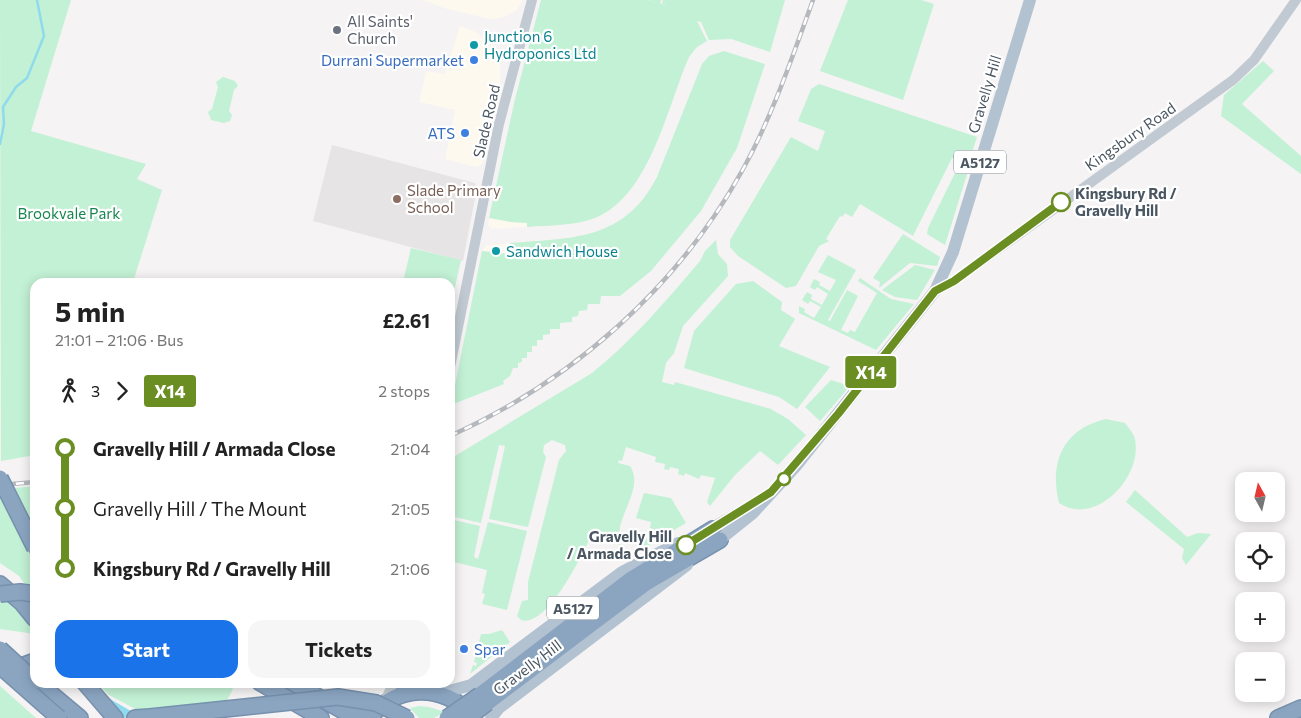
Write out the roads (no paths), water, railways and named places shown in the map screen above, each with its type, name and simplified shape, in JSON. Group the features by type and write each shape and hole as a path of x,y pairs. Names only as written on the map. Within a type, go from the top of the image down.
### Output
{"highway":[{"path":"0,478 30,538"},
{"path":"468,718 486,705 630,580 716,534"},
{"path":"0,573 22,591 30,601"},
{"path":"0,584 22,603 30,613"},
{"path":"0,594 15,592 30,594"},
{"path":"0,649 30,676"},
{"path":"2,670 30,662"},
{"path":"2,670 59,718"},
{"path":"43,688 80,718"},
{"path":"89,688 115,718"},
{"path":"269,688 321,718"},
{"path":"303,688 345,712 356,714 377,710 404,694 419,691 436,693 461,705 474,718"},
{"path":"135,718 332,697 376,703 407,718"},
{"path":"447,718 486,705"},
{"path":"1278,718 1301,708"}],"main road":[{"name":"Gravelly Hill","path":"436,693 472,685 622,572 716,534 752,513 771,492 843,407 935,291 953,252 1030,0"},
{"name":"Gravelly Hill","path":"486,705 499,708 716,534"}],"street":[{"name":"Slade Road","path":"455,342 499,124 532,0"},
{"name":"Kingsbury Road","path":"935,291 954,281 1233,80 1254,60 1296,0"},
{"path":"377,710 390,688"},
{"path":"428,688 436,693"}],"waterway":[{"path":"0,144 4,124 3,107 16,87 27,78 44,36 37,0"},
{"path":"106,702 134,718"}],"railway":[{"path":"455,434 495,414 538,388 579,359 617,327 653,292 686,254 716,214 753,151 781,87 813,0"},
{"path":"0,485 30,482"}],"place":[{"name":"All Saints' Church","path":"337,30"},
{"name":"Junction 6 Hydroponics Ltd","path":"474,45"},
{"name":"Durrani Supermarket","path":"474,60"},
{"name":"ATS","path":"465,133"},
{"name":"Slade Primary School","path":"397,199"},
{"name":"Kingsbury Rd / Gravelly Hill","path":"1061,202"},
{"name":"Sandwich House","path":"496,251"},
{"name":"Gravelly Hill / Armada Close","path":"686,545"},
{"name":"Spar","path":"464,649"}],"park label":[{"name":"Brookvale Park","path":"69,213"}]}
